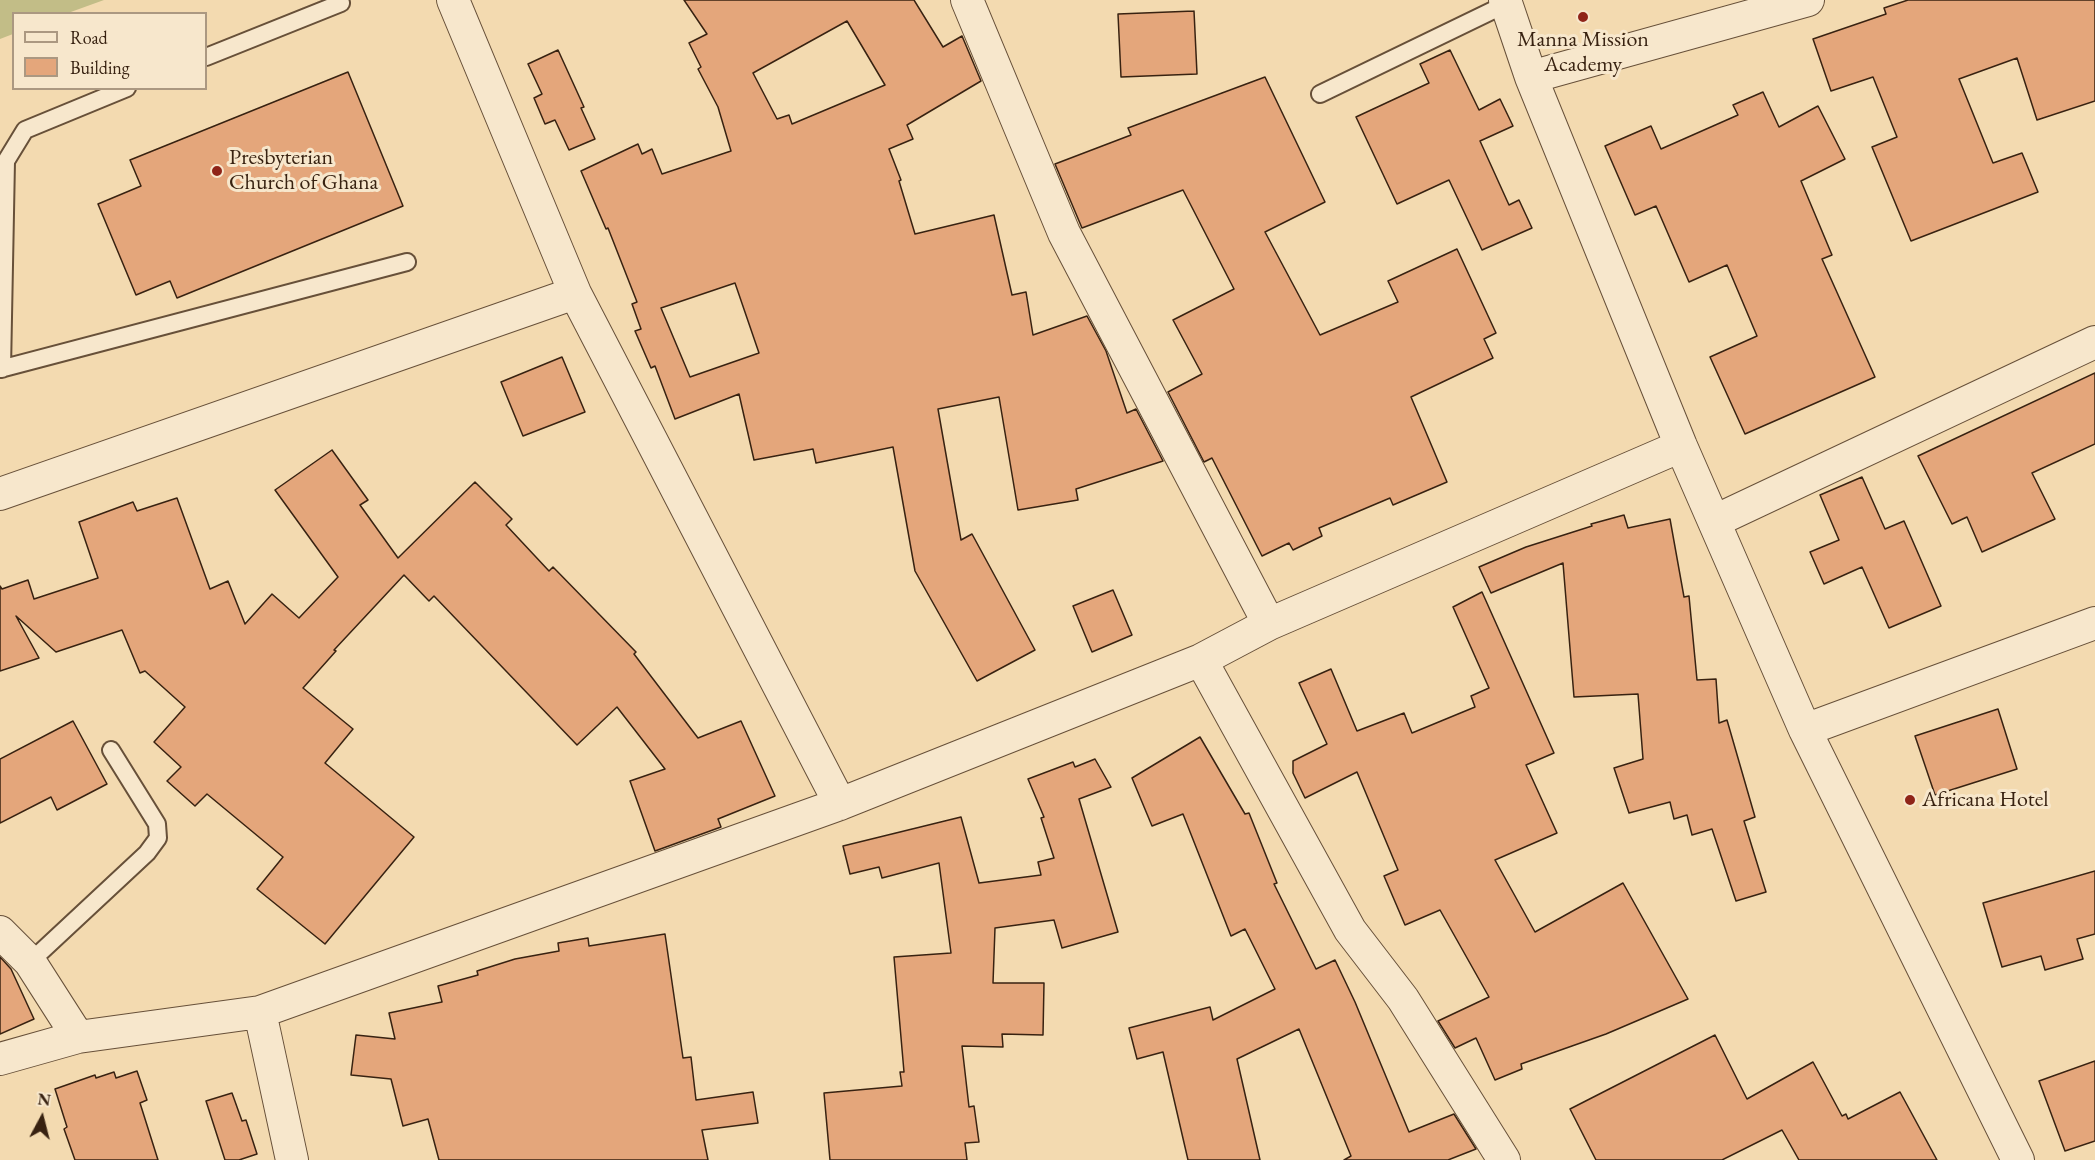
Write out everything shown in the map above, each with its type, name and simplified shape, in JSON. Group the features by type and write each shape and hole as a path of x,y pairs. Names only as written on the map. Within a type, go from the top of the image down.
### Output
{"street":[{"path":"453,0 575,293 840,804"},
{"path":"968,0 1064,233 1269,624"},
{"path":"1531,77 1808,0"},
{"path":"1505,2 1531,77 1681,446 1804,730 2018,1160"},
{"path":"0,494 575,293"},
{"path":"1714,521 2095,342"},
{"path":"0,1059 78,1037 260,1012 840,804 1201,660 1269,624 1681,446"},
{"path":"1804,730 2095,623"},
{"path":"1201,660 1350,930 1403,999 1504,1160"},
{"path":"0,932 30,962 78,1037"},
{"path":"260,1012 292,1160"}],"lane":[{"path":"1320,94 1505,2"},
{"path":"207,57 341,3"},
{"path":"122,90 25,130 6,161 1,369 407,262"},
{"path":"30,962 147,853 158,838 157,824 111,750"}],"shaded area":[{"path":"0,0 104,0 71,12 12,12 12,34 0,39"}],"building":[{"path":"684,0 914,0 943,47 962,36 981,81 907,125 913,139 889,149 901,180 899,181 915,234 994,215 1012,295 1026,292 1033,335 1087,316 1106,351 1127,413 1136,409 1163,461 1076,489 1078,500 1018,510 999,397 938,409 961,540 972,534 1035,650 977,681 915,571 893,447 816,463 813,449 754,460 739,394 675,419 655,366 651,368 635,331 641,329 632,304 637,302 608,228 606,229 581,171 638,144 642,154 652,149 662,174 731,151 718,107 698,69 701,67 689,43 707,34","holes":["847,21 885,85 792,124 789,115 777,119 753,73","735,283 759,353 690,377 661,308"]},
{"path":"1908,0 2095,0 2095,101 2037,120 2017,58 1959,79 1993,163 2022,153 2038,192 1911,241 1872,147 1897,137 1873,77 1831,91 1813,39 1886,14 1884,8"},
{"path":"1194,11 1197,74 1121,77 1118,14"},
{"path":"558,50 584,107 581,108 595,139 569,150 555,120 545,124 534,98 542,94 528,64"},
{"path":"1450,50 1479,110 1500,99 1513,126 1480,141 1509,205 1519,200 1532,228 1482,250 1449,180 1397,204 1356,117 1429,83 1420,64"},
{"path":"348,72 403,206 177,298 170,281 136,295 98,204 141,186 130,160"},
{"path":"1265,77 1325,202 1265,232 1320,335 1398,302 1388,281 1457,249 1496,333 1484,339 1493,358 1411,397 1447,482 1393,505 1390,498 1319,528 1322,536 1293,550 1289,543 1262,556 1212,458 1204,462 1168,392 1202,374 1173,320 1234,289 1183,190 1082,228 1055,164 1131,135 1128,128"},
{"path":"1763,92 1779,127 1818,106 1845,159 1801,181 1832,255 1822,259 1875,377 1745,434 1710,357 1757,336 1727,265 1689,282 1656,206 1635,215 1605,146 1651,126 1661,149 1738,115 1733,105"},
{"path":"562,357 585,412 523,436 501,382"},
{"path":"2095,373 2095,444 2032,473 2055,519 1982,552 1967,517 1952,524 1918,456"},
{"path":"332,450 368,500 360,505 398,558 475,482 512,519 506,525 549,571 553,567 636,652 634,654 698,738 741,721 775,796 718,819 721,827 655,851 630,781 665,769 617,707 577,745 434,596 429,601 404,575 334,650 336,651 303,688 353,729 325,763 414,837 325,944 257,889 283,857 207,794 195,806 167,781 181,767 154,742 185,707 145,671 140,673 122,630 56,652 16,616 39,658 0,671 0,586 2,589 28,580 34,599 98,578 79,522 133,502 137,511 177,498 210,589 228,581 245,624 272,594 299,618 338,577 275,490"},
{"path":"1862,477 1885,529 1904,521 1941,606 1889,628 1862,567 1824,584 1810,552 1839,540 1820,495"},
{"path":"1624,515 1628,528 1670,519 1684,597 1689,596 1697,680 1716,679 1719,723 1727,720 1755,817 1744,821 1766,892 1736,901 1712,829 1692,835 1687,815 1674,819 1670,802 1629,813 1614,768 1643,759 1638,694 1574,697 1563,563 1491,593 1479,567 1526,547"},
{"path":"1113,590 1132,635 1092,652 1073,606"},
{"path":"1482,592 1554,753 1526,765 1557,833 1495,860 1535,932 1623,883 1688,999 1606,1034 1521,1064 1522,1069 1495,1080 1476,1038 1455,1048 1438,1021 1489,997 1440,910 1405,925 1384,876 1398,870 1357,772 1305,798 1293,773 1293,761 1327,744 1299,683 1331,669 1357,731 1404,713 1412,733 1475,707 1471,696 1489,688 1453,607"},
{"path":"1998,709 2017,769 1935,795 1915,736"},
{"path":"73,721 107,784 57,810 51,797 0,823 0,759"},
{"path":"1200,737 1245,814 1249,813 1277,883 1274,884 1316,969 1335,960 1409,1132 1454,1114 1476,1149 1448,1160 1344,1160 1351,1156 1299,1029 1237,1059 1260,1160 1188,1160 1163,1052 1137,1059 1129,1028 1210,1007 1213,1020 1275,989 1245,929 1231,936 1183,814 1152,826 1132,778"},
{"path":"1095,759 1111,787 1079,799 1118,932 1062,948 1054,920 995,928 993,983 1044,983 1043,1035 1002,1034 1003,1047 962,1046 969,1107 974,1106 979,1142 965,1143 967,1160 830,1160 824,1093 902,1086 900,1072 904,1072 894,957 951,953 939,863 882,878 879,867 850,874 843,846 961,817 979,883 1041,875 1038,862 1054,858 1041,818 1044,817 1028,779 1073,762 1075,767"},
{"path":"2095,871 2095,934 2077,939 2083,959 2045,970 2041,956 2002,967 1983,903"},
{"path":"665,934 683,1058 691,1057 696,1100 753,1092 758,1123 702,1130 708,1160 439,1160 428,1119 403,1126 391,1079 351,1075 356,1035 395,1039 389,1013 442,1002 438,986 478,975 477,971 515,959 559,951 558,943 588,938 589,946"},
{"path":"0,957 11,969 34,1019 0,1034"},
{"path":"1715,1035 1747,1099 1813,1062 1842,1116 1846,1114 1848,1119 1900,1092 1937,1160 1799,1160 1782,1130 1722,1160 1596,1160 1570,1109"},
{"path":"2095,1061 2095,1141 2065,1151 2039,1081"},
{"path":"137,1071 147,1100 140,1103 158,1160 75,1160 64,1129 67,1127 55,1089 95,1075 96,1078 114,1072 116,1078"},
{"path":"232,1093 242,1121 246,1120 257,1154 239,1160 225,1160 206,1101"}],"place":[{"name":"Manna Mission Academy","path":"1583,17"},
{"name":"Presbyterian Church of Ghana","path":"217,171"},
{"name":"Africana Hotel","path":"1910,800"}]}
